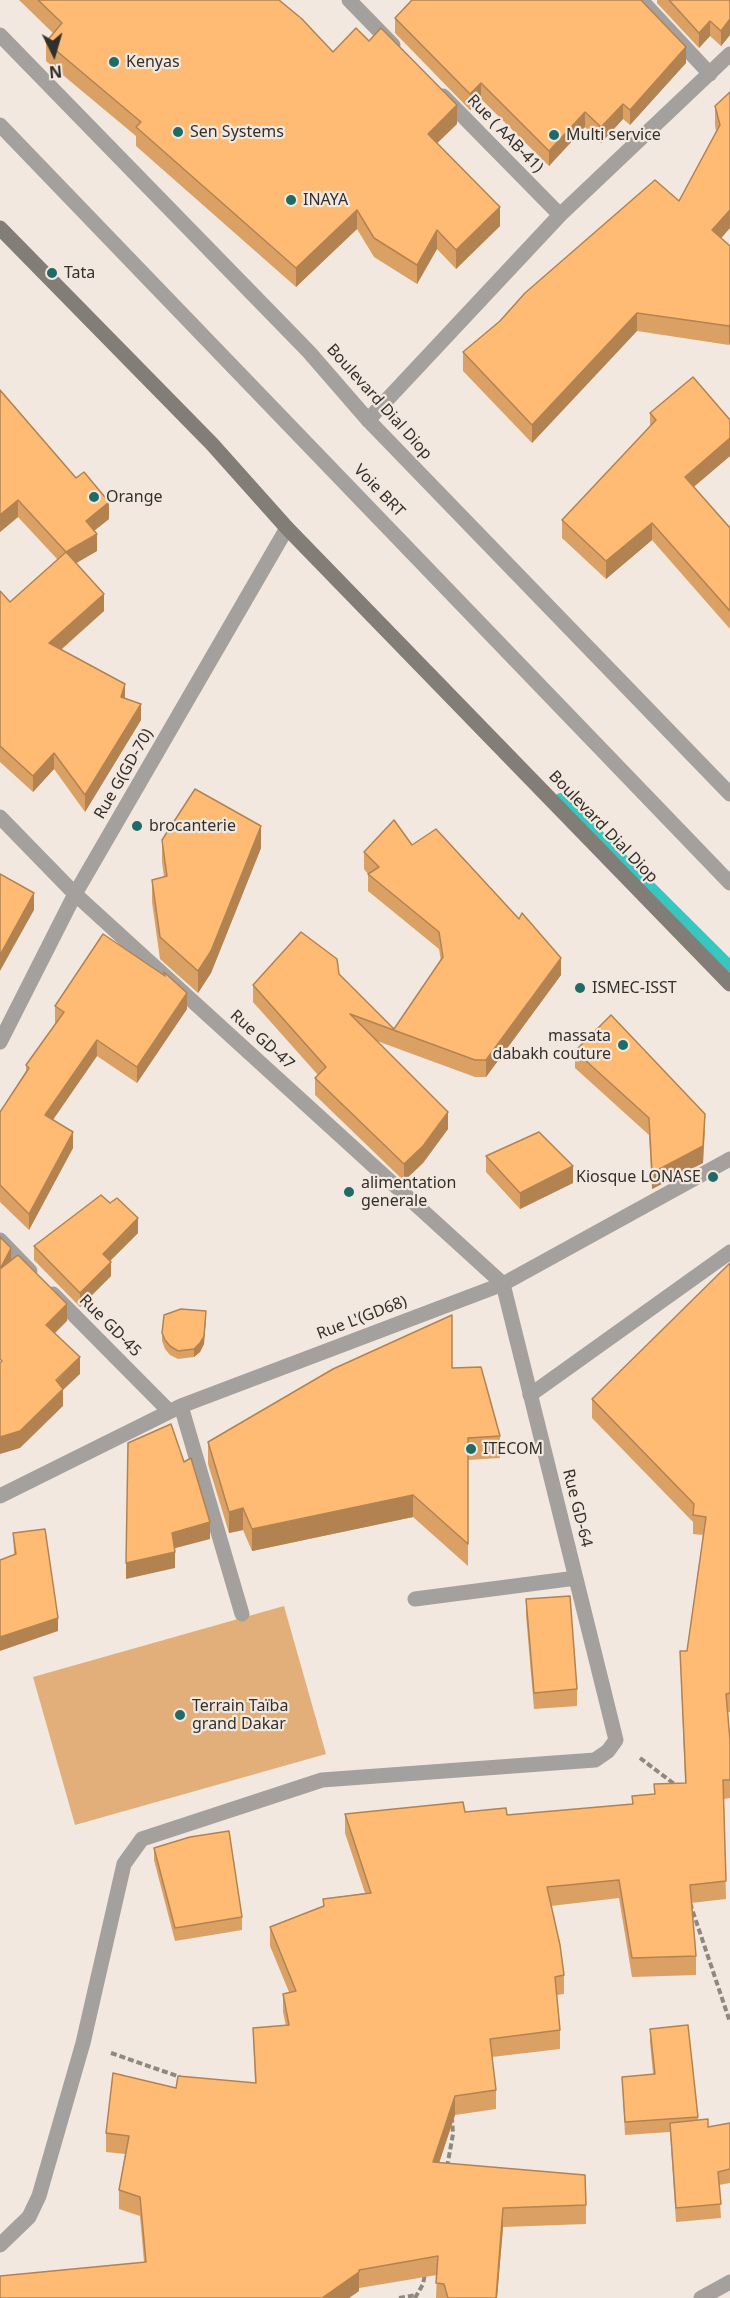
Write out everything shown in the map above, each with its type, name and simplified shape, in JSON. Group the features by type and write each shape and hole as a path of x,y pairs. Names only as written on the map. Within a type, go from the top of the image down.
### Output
{"main road":[{"name":"Boulevard Dial Diop","path":"0,228 212,444 286,528 730,984"}],"street":[{"path":"349,0 407,60"},
{"path":"641,0 710,74"},
{"name":"Boulevard Dial Diop","path":"0,35 309,352 368,420 730,794"},
{"path":"368,420 560,215 730,54"},
{"name":"Rue ( AAB-41)","path":"433,86 560,215"},
{"name":"Voie BRT","path":"0,125 730,883"},
{"name":"Rue G(GD-70)","path":"0,1042 75,894 286,528"},
{"name":"Rue GD-47","path":"0,817 75,894 503,1284"},
{"name":"Rue L'(GD68)","path":"0,1496 175,1409 503,1284 730,1159"},
{"name":"Rue GD-45","path":"0,1240 175,1409"},
{"path":"530,1395 730,1252"},
{"name":"Rue GD-64","path":"503,1284 615,1740"},
{"path":"175,1409 242,1614"},
{"path":"415,1599 576,1578"},
{"path":"0,2245 29,2217 39,2196 83,2043 124,1864 142,1839 322,1780 595,1760 608,1751 615,1740"},
{"path":"701,2298 730,2282"}],"path":[{"path":"615,1740 680,1788"},
{"path":"689,1901 730,2022"},
{"path":"83,2043 186,2079"},
{"path":"446,2168 453,2134 451,2111"},
{"path":"442,2132 453,2134"},
{"path":"399,2298 416,2296 426,2272"}],"shaded area":[{"name":"Terrain Taïba grand Dakar","path":"284,1606 326,1754 75,1825 33,1677"}],"building":[{"path":"38,0 279,0 302,19 333,52 356,28 369,41 381,28 457,105 428,134 500,207 456,250 437,230 417,265 374,238 357,210 296,268 136,127 141,122 46,42 62,23"},
{"path":"412,0 641,0 686,47 630,110 623,104 601,127 585,112 549,151 481,83 470,94 395,18"},
{"path":"669,0 730,0 730,19 721,31 710,21 699,33"},
{"path":"730,92 730,210 712,230 730,246 730,325 637,313 532,425 463,352 500,321 525,293 655,180 679,201 720,125 715,106"},
{"path":"693,377 730,420 730,438 685,477 730,528 730,611 652,523 606,561 562,520 656,420 650,413"},
{"path":"0,390 76,478 84,472 109,502 86,521 97,534 66,552 18,500 0,515"},
{"path":"66,552 104,594 49,643 125,684 121,697 141,704 85,795 54,753 33,776 0,746 0,591 10,602"},
{"path":"195,789 261,826 211,951 198,971 160,937 152,880 167,876 162,840"},
{"path":"394,820 412,845 436,829 519,919 522,913 561,958 486,1060 475,1060 350,1014 448,1112 423,1146 404,1164 315,1078 326,1067 253,985 301,932 337,959 339,974 394,1029 443,957 439,932 368,874 379,867 364,852"},
{"path":"0,874 34,893 0,955"},
{"path":"103,934 165,976 164,972 187,993 137,1067 97,1040 45,1115 73,1132 29,1214 0,1185 0,1112 29,1068 26,1065 64,1012 55,1006"},
{"path":"611,1015 705,1114 703,1146 652,1173 649,1118 575,1051"},
{"path":"539,1132 573,1166 520,1193 486,1156"},
{"path":"101,1195 110,1203 117,1198 138,1218 103,1254 111,1262 80,1293 34,1246"},
{"path":"0,1237 11,1248 0,1269"},
{"path":"18,1255 67,1304 46,1325 80,1357 56,1380 63,1389 20,1431 0,1437 0,1363 2,1361 0,1359 0,1269"},
{"path":"730,1263 730,1693 726,1694 730,1740 730,1780 723,1780 726,1881 690,1885 696,1956 632,1958 619,1880 547,1887 564,1975 555,1977 560,2030 490,2039 496,2090 455,2096 433,2162 585,2175 586,2205 503,2208 496,2298 448,2298 444,2284 436,2283 438,2256 359,2270 322,2298 0,2298 0,2276 146,2262 140,2197 119,2190 129,2136 106,2133 113,2073 176,2088 178,2076 256,2083 253,2028 289,2025 283,1994 296,1991 270,1927 324,1906 323,1899 371,1893 345,1814 463,1802 465,1812 506,1808 507,1815 633,1804 632,1796 655,1794 654,1784 686,1783 680,1651 687,1651 706,1517 693,1515 694,1504 592,1399"},
{"path":"181,1309 206,1311 204,1336 200,1343 194,1349 178,1351 170,1346 162,1333 164,1315"},
{"path":"452,1315 452,1368 481,1367 500,1436 468,1438 468,1544 413,1495 252,1529 243,1508 229,1512 208,1442 333,1369"},
{"path":"171,1424 184,1462 191,1458 210,1522 172,1533 175,1552 126,1563 128,1443"},
{"path":"45,1529 58,1618 0,1637 0,1560 16,1554 13,1533"},
{"path":"570,1596 577,1689 534,1693 526,1599"},
{"path":"229,1831 242,1917 175,1928 154,1848 190,1837"},
{"path":"688,2025 698,2117 625,2122 622,2077 655,2074 650,2029"},
{"path":"708,2119 708,2127 730,2123 730,2169 718,2172 721,2204 676,2208 670,2123"}],"waterway":[{"path":"561,800 730,968"}],"place":[{"name":"Kenyas","path":"114,62"},
{"name":"Sen Systems","path":"178,132"},
{"name":"Multi service","path":"554,135"},
{"name":"INAYA","path":"291,200"},
{"name":"Tata","path":"52,273"},
{"name":"Orange","path":"94,497"},
{"name":"brocanterie","path":"137,826"},
{"name":"ISMEC-ISST","path":"580,988"},
{"name":"massata dabakh couture","path":"623,1045"},
{"name":"Kiosque LONASE","path":"713,1177"},
{"name":"alimentation generale","path":"349,1192"},
{"name":"ITECOM","path":"471,1449"},
{"name":"Terrain Taïba grand Dakar","path":"180,1715"}]}
